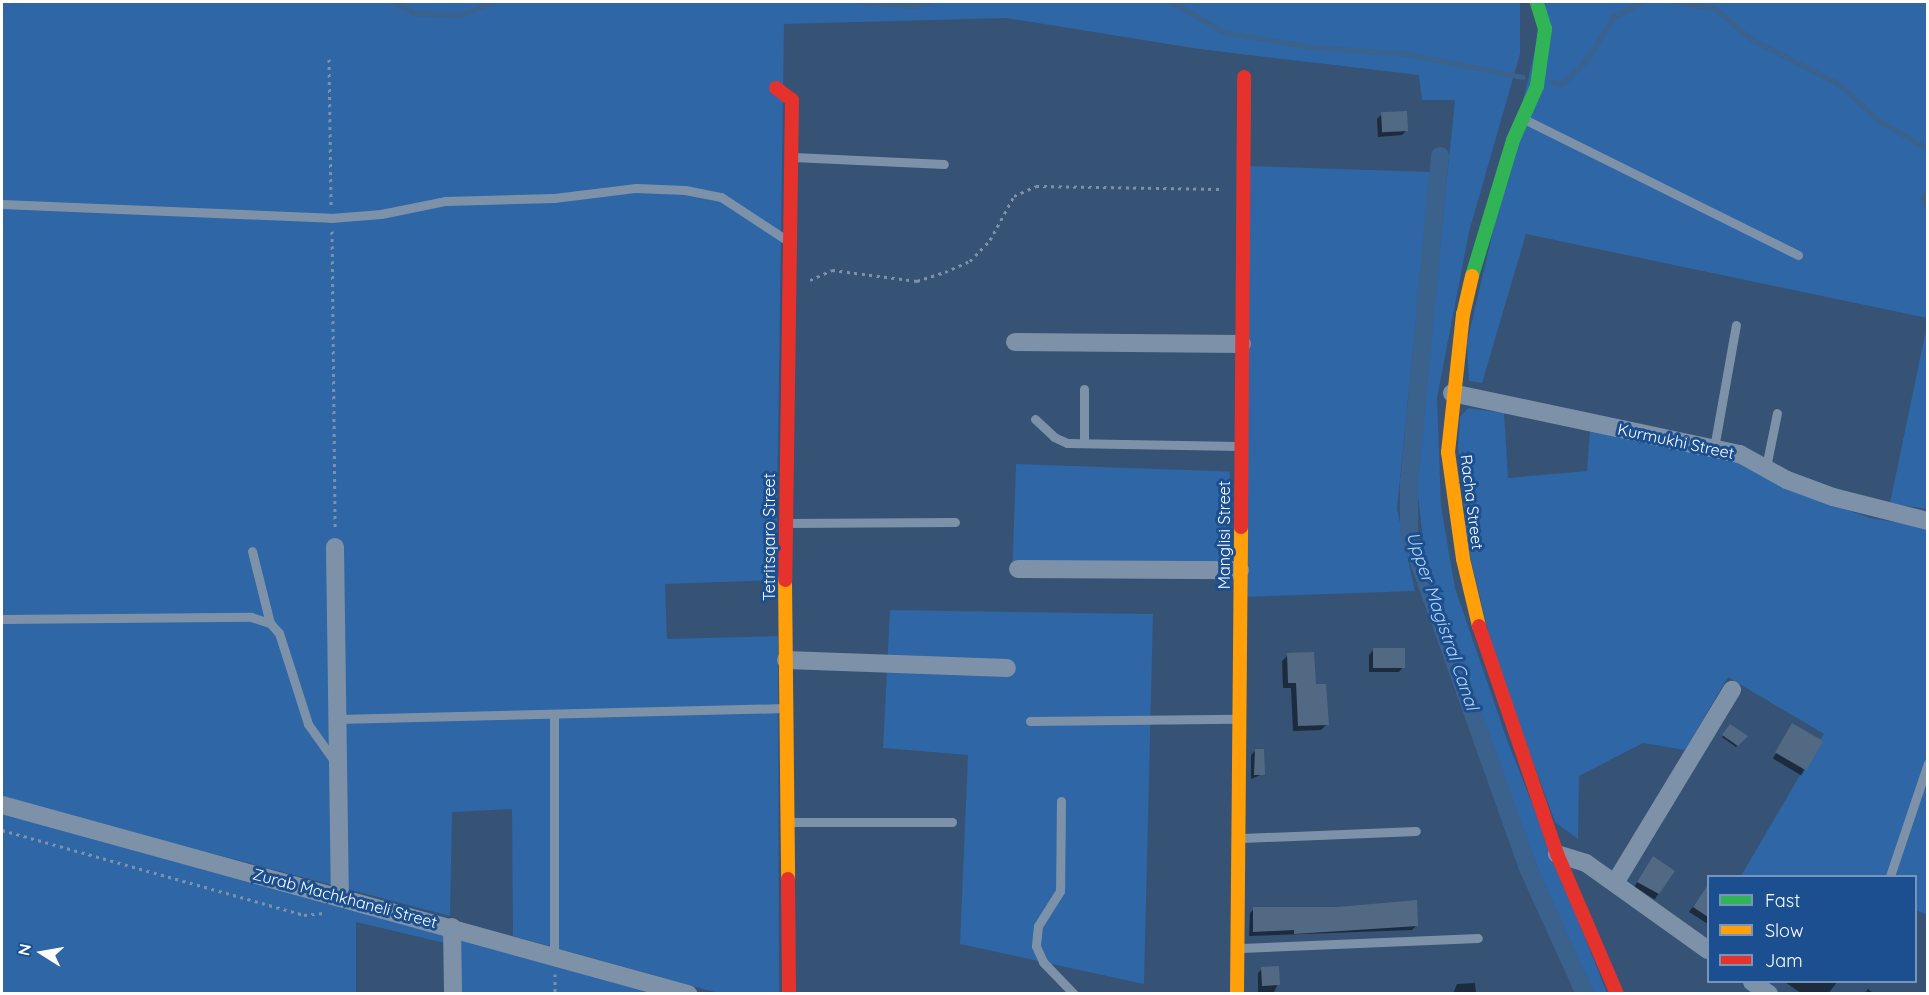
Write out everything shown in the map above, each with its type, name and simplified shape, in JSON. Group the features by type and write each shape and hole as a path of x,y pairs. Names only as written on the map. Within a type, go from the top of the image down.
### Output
{"street":[{"name":"Racha Street","path":"1537,2 1545,29 1537,86 1523,118 1479,243 1462,314 1452,393 1448,452 1463,559 1486,654 1557,854 1617,993"},
{"name":"Manglisi Street","path":"1237,993 1244,77"},
{"name":"Tetritsqaro Street","path":"776,88 792,100 785,523 789,993"},
{"path":"1015,342 1242,344"},
{"name":"Kurmukhi Street","path":"1452,393 1740,454 1787,480 1833,497 1928,521"},
{"path":"335,547 338,766 347,898"},
{"path":"1018,569 1240,570"},
{"path":"786,660 1007,668"},
{"path":"1615,883 1732,690"},
{"name":"Zurab Machkhaneli Street","path":"2,805 688,993"},
{"path":"1557,854 1586,863 1707,949"},
{"path":"452,927 453,993"},
{"path":"1755,983 1769,993"}],"lane":[{"path":"1523,118 1798,255"},
{"path":"791,157 944,164"},
{"path":"2,204 331,218 485,198 554,198 636,188 685,190 721,196 789,242"},
{"path":"1714,448 1736,325"},
{"path":"1084,389 1084,443"},
{"path":"1766,467 1777,413"},
{"path":"1035,419 1054,437 1067,443 1241,446"},
{"path":"785,523 955,522"},
{"path":"252,551 270,623 279,633 308,724 338,766"},
{"path":"2,620 251,617 270,623"},
{"path":"338,719 787,708"},
{"path":"554,714 554,955"},
{"path":"1030,721 1239,719"},
{"path":"1890,875 1928,763"},
{"path":"1061,801 1060,891 1038,926 1036,946 1043,962 1074,993"},
{"path":"788,822 952,822"},
{"path":"1238,838 1416,831"},
{"path":"1238,948 1478,938"}],"path":[{"path":"329,59 335,547"},
{"path":"789,299 814,277 832,270 917,281 970,261 990,240 1014,196 1036,186 1243,190"},
{"path":"2,830 304,915 332,912 347,898"}],"shaded area":[{"path":"2,2 1520,2 1520,54 1469,232 1437,398 1441,506 1455,588 1507,740 1607,993 1591,993 1572,952 1526,839 1425,557 1416,478 1455,100 1422,100 1419,75 1199,49 1006,18 784,24 776,580 665,584 667,639 778,636 779,993 718,993 513,936 512,809 452,812 450,916 2,798"},
{"path":"1546,2 1927,2 1927,318 1526,234 1482,383 1469,381 1467,343"},
{"path":"1250,166 1431,172 1397,509 1415,591 1245,597"},
{"path":"1927,325 1927,509 1890,503"},
{"path":"1468,408 1504,413 1508,478 1587,471 1590,430 1747,463 1786,488 1870,518 1927,527 1927,915 1917,910 1917,875 1742,875 1824,734 1728,677 1685,750 1643,743 1579,776 1578,839 1555,822 1495,659 1468,548 1458,446 1460,417"},
{"path":"1016,464 1230,471 1226,572 1012,565"},
{"path":"890,610 1153,614 1144,984 960,944 968,755 883,748"},
{"path":"2,814 672,993 447,993 445,943 356,922 356,993 2,993"}],"building":[{"path":"1407,111 1408,131 1382,132 1381,112"},
{"path":"1373,648 1405,648 1405,668 1373,668"},
{"path":"1314,652 1316,684 1326,684 1329,725 1298,726 1296,683 1288,683 1287,653"},
{"path":"1792,723 1823,741 1806,770 1775,752"},
{"path":"1730,724 1748,736 1738,746 1722,735"},
{"path":"1255,749 1264,749 1265,775 1254,775"},
{"path":"1653,856 1675,871 1659,894 1637,882"},
{"path":"1707,886 1707,916 1693,907"},
{"path":"1417,900 1418,926 1294,934 1294,930 1253,932 1253,907 1338,907"},
{"path":"1279,966 1280,985 1262,986 1261,967"}],"waterway":[{"path":"394,2 415,13 462,15 491,2"},
{"path":"862,2 914,6 931,2"},
{"path":"1172,2 1224,32 1311,47 1408,54 1523,77"},
{"path":"1553,82 1562,84 1585,62 1613,17 1641,2"},
{"path":"1675,2 1714,8 1753,40 1837,83 1881,122 1928,149"},
{"name":"Upper Magistral Canal","path":"1440,156 1409,481 1409,534 1527,866 1585,994"},
{"path":"1928,191 1923,197 1928,211"}],"traffic: fast":[{"path":"1472,276 1513,140 1537,86 1545,29 1537,2"}],"traffic: slow":[{"path":"1472,276 1463,314 1448,452 1463,559 1479,626"},
{"path":"1237,994 1241,527"},
{"path":"785,580 788,879"}],"traffic: jam":[{"path":"1241,527 1244,77"},
{"path":"776,88 792,100 785,580"},
{"path":"1479,626 1557,854 1617,994"},
{"path":"788,879 789,994"}]}
